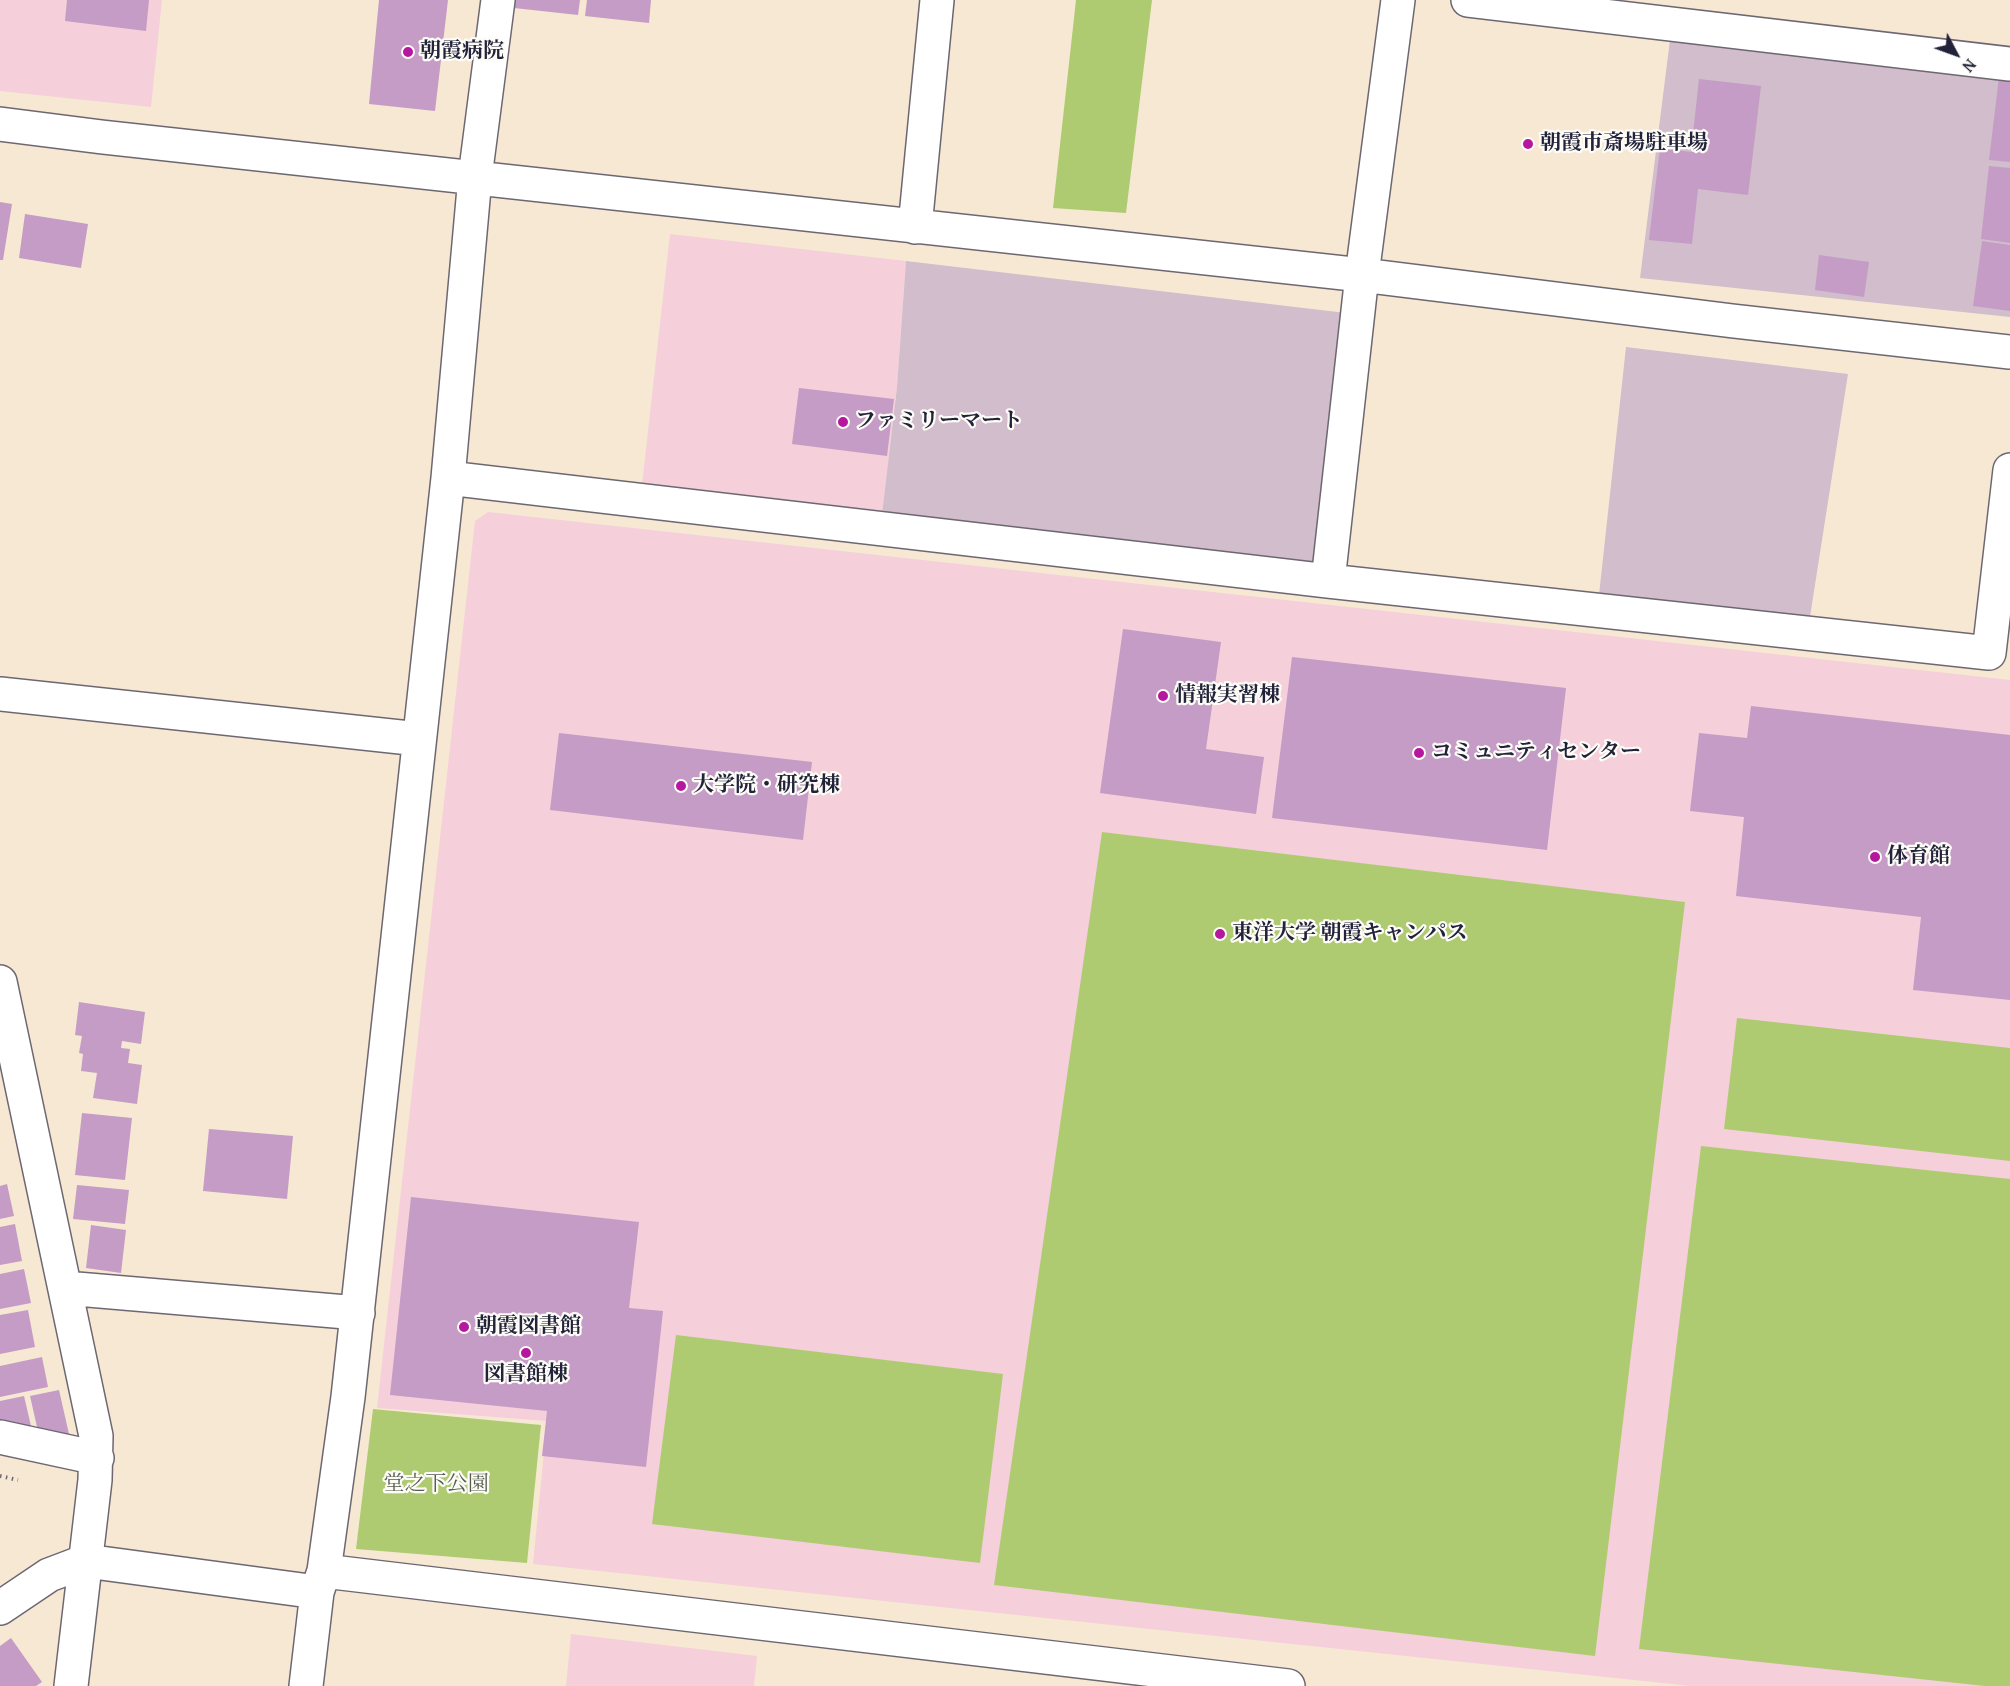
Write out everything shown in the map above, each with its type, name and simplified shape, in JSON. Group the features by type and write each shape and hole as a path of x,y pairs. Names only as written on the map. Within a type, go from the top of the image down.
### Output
{"street":[{"path":"306,1686 358,1313 448,478 475,177 498,0"},
{"path":"915,227 937,0"},
{"path":"1328,581 1362,275 1398,0"},
{"path":"1468,0 2010,63"},
{"path":"0,124 1362,275 1721,320 2010,352"},
{"path":"448,478 1328,581 1989,653 2010,470"},
{"path":"0,694 420,739"},
{"path":"0,982 96,1436 97,1458 71,1686"},
{"path":"65,1288 358,1313"},
{"path":"0,1437 97,1458"},
{"path":"0,1608 48,1575 86,1561 321,1581 1288,1686"}],"path":[{"path":"0,1476 23,1480"}],"shaded area":[{"path":"0,0 162,0 151,107 0,91"},
{"path":"1670,40 2010,78 2010,317 1640,278"},
{"path":"670,234 906,261 897,387 882,514 642,485"},
{"path":"906,261 1346,313 1317,564 882,514 897,387"},
{"path":"1626,347 1848,374 1809,623 1599,595"},
{"name":"東洋大学 朝霞キャンパス","path":"488,512 2010,680 2010,1686 1691,1686 533,1564 547,1421 377,1408 475,521"},
{"path":"571,1634 757,1656 754,1686 566,1686"}],"green space":[{"path":"1076,0 1152,0 1126,213 1053,208"},
{"path":"1102,832 1685,902 1595,1656 994,1585"},
{"path":"1737,1018 2010,1048 2010,1161 1724,1129"},
{"path":"1701,1146 2010,1179 2010,1686 1985,1686 1639,1649"},
{"path":"676,1335 1003,1374 980,1563 652,1524"},
{"name":"堂之下公園","path":"373,1409 541,1425 527,1563 356,1549"}],"building":[{"path":"67,0 149,0 146,31 65,21"},
{"name":"朝霞病院","path":"379,0 448,0 435,111 369,104"},
{"path":"514,0 580,0 578,15 514,8"},
{"path":"587,0 651,0 649,23 585,16"},
{"path":"1999,77 2010,78 2010,162 1989,160"},
{"path":"1699,79 1761,86 1748,195 1698,189 1692,244 1649,240 1660,148 1691,152"},
{"path":"1989,166 2010,168 2010,243 1981,239"},
{"path":"0,202 12,204 3,260 0,260"},
{"path":"25,214 88,224 81,268 19,258"},
{"path":"1982,241 2010,245 2010,311 1973,306"},
{"path":"1819,255 1869,262 1864,297 1815,290"},
{"name":"ファミリーマート","path":"799,388 894,399 887,456 792,444"},
{"name":"情報実習棟","path":"1123,629 1221,642 1206,749 1264,757 1256,814 1100,793"},
{"name":"コミュニティセンター","path":"1292,657 1566,688 1547,850 1272,818"},
{"name":"体育館","path":"1751,706 2010,735 2010,1000 1913,990 1921,917 1736,896 1744,817 1690,811 1699,733 1747,738"},
{"name":"大学院・研究棟","path":"559,733 812,762 803,840 550,810"},
{"path":"79,1002 145,1012 141,1044 122,1041 121,1048 130,1049 128,1063 142,1065 137,1104 93,1098 97,1073 81,1071 83,1054 79,1053 82,1036 75,1035"},
{"path":"82,1113 132,1118 125,1180 75,1175"},
{"path":"209,1129 293,1136 287,1199 203,1191"},
{"path":"7,1184 14,1216 0,1219 0,1186"},
{"path":"77,1185 129,1190 125,1224 73,1219"},
{"name":"図書館棟","path":"411,1197 639,1222 629,1308 663,1311 646,1467 542,1456 547,1411 390,1395"},
{"path":"15,1224 22,1261 0,1265 0,1227"},
{"path":"91,1225 126,1230 121,1273 86,1268"},
{"path":"24,1269 31,1303 0,1309 0,1274"},
{"path":"28,1310 35,1347 0,1354 0,1315"},
{"path":"42,1357 48,1387 0,1397 0,1366"},
{"path":"59,1390 69,1434 40,1440 30,1396"},
{"path":"24,1396 31,1426 5,1432 3,1421 0,1421 0,1401"},
{"path":"11,1638 42,1682 36,1686 0,1686 0,1646"}],"place":[{"name":"朝霞病院","path":"408,52"},
{"name":"朝霞市斎場駐車場","path":"1528,144"},
{"name":"ファミリーマート","path":"843,422"},
{"name":"情報実習棟","path":"1163,696"},
{"name":"コミュニティセンター","path":"1419,753"},
{"name":"大学院・研究棟","path":"681,786"},
{"name":"体育館","path":"1875,857"},
{"name":"東洋大学 朝霞キャンパス","path":"1220,934"},
{"name":"朝霞図書館","path":"464,1327"},
{"name":"図書館棟","path":"526,1353"}]}
